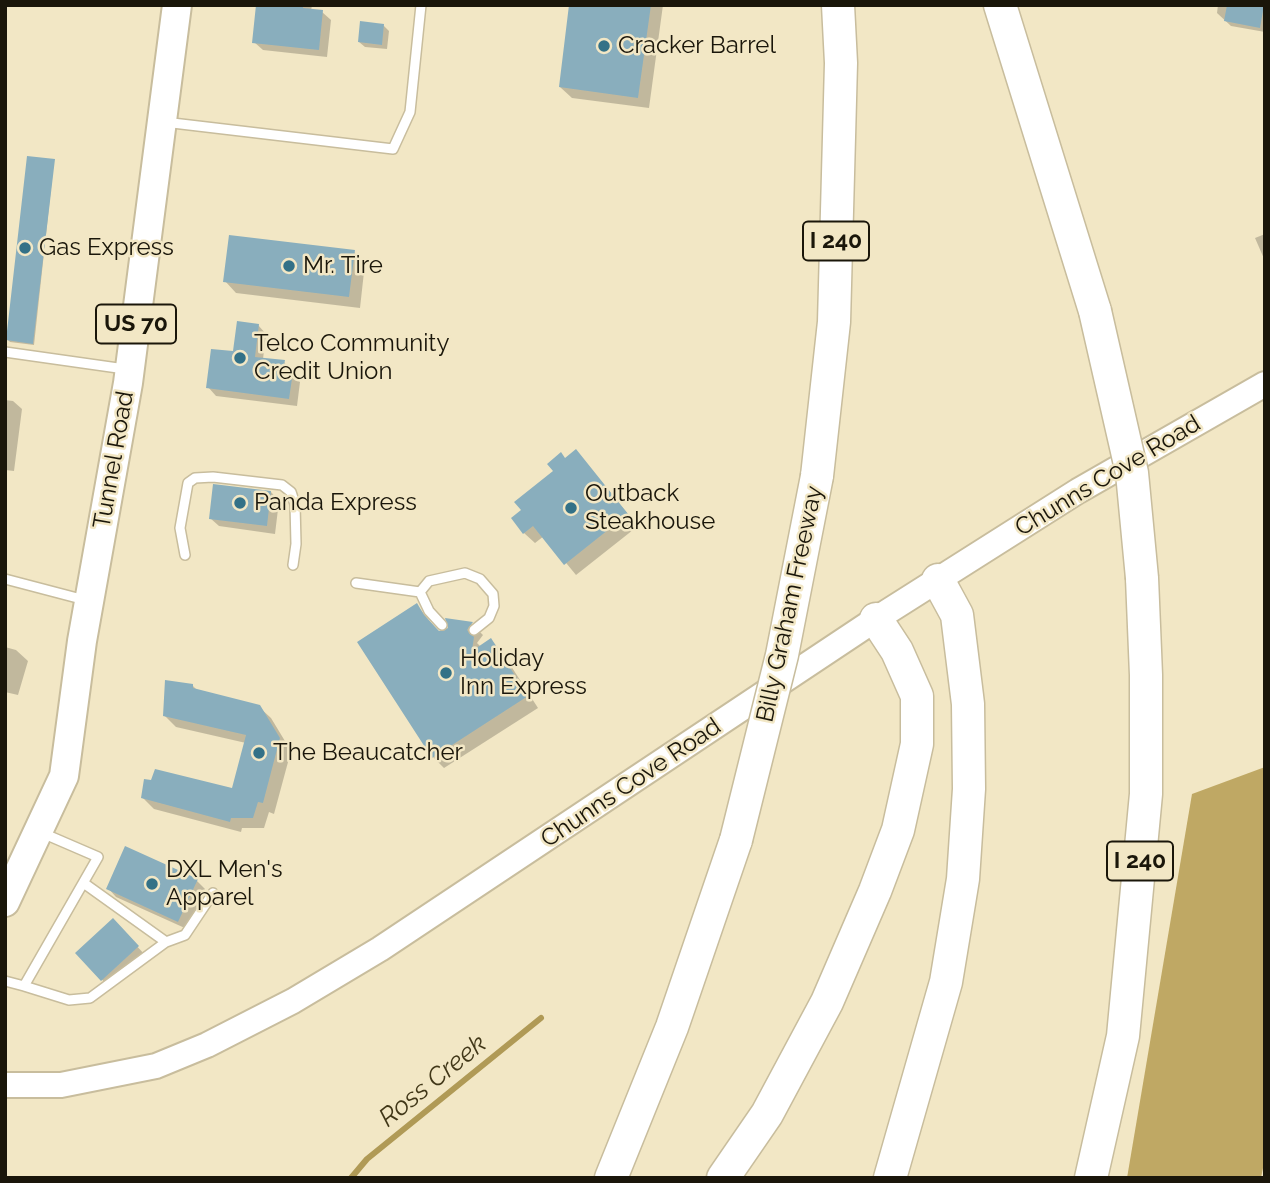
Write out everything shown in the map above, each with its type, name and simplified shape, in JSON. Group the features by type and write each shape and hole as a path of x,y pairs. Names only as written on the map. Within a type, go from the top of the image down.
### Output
{"highway":[{"name":"Billy Graham Freeway","path":"611,1178 672,1027 736,840 782,655 817,476 834,322 841,63 838,5"},
{"name":"I 240","path":"1000,5 1095,311 1132,473 1142,578 1146,675 1146,794 1123,1036 1091,1178"},
{"path":"890,1178 946,982 963,879 969,789 968,704 957,615 938,580"},
{"path":"723,1178 767,1114 827,1002 875,891 898,830 912,779 918,708 912,679 876,619"},
{"path":"1077,1178 1099,1141"}],"main road":[{"name":"Tunnel Road","path":"5,902 64,776 89,601 130,370 177,5"},
{"name":"Chunns Cove Road","path":"5,1085 61,1085 156,1066 207,1045 293,1001 380,949 876,619 1090,484 1265,384"}],"lane":[{"path":"162,122 393,149 410,112 421,5"},
{"path":"5,352 130,370"},
{"path":"185,555 180,528 188,482 195,478 213,477 282,485 291,492 295,517 293,565"},
{"path":"420,592 429,581 445,575 465,573 480,579 492,594 494,606 489,618 474,630"},
{"path":"5,579 89,601"},
{"path":"356,583 420,592"},
{"path":"420,592 429,611 442,625"},
{"path":"24,986 85,884 98,857 39,832"},
{"path":"85,884 166,942"},
{"path":"5,981 69,1000 90,998 166,942 185,935 213,893"}],"shaded area":[{"path":"1265,767 1265,1158 1261,1178 1127,1178 1192,794"}],"building":[{"path":"256,5 303,5 303,8 323,10 319,50 252,43"},
{"name":"Cracker Barrel","path":"569,5 651,5 638,98 559,87"},
{"path":"1227,5 1264,5 1260,28 1224,21"},
{"path":"360,21 384,24 382,45 358,42"},
{"name":"Gas Express","path":"27,156 55,159 33,344 6,340"},
{"name":"Mr. Tire","path":"229,235 355,250 349,297 223,282"},
{"name":"Telco Community Credit Union","path":"237,321 259,324 255,357 285,360 283,371 293,372 289,399 206,388 211,349 233,351"},
{"name":"Outback Steakhouse","path":"576,449 628,514 564,565 533,526 523,534 511,518 521,510 514,502 553,471 547,464 561,452 565,458"},
{"path":"213,484 271,491 267,526 209,519"},
{"name":"Holiday Inn Express","path":"417,603 439,631 448,628 445,618 473,622 467,630 474,637 472,651 491,638 528,696 432,758 357,642"},
{"name":"The Beaucatcher","path":"165,680 193,684 193,688 260,705 280,738 263,803 258,802 253,818 231,818 230,822 141,798 144,779 151,780 155,769 232,788 246,735 163,716"},
{"name":"DXL Men's Apparel","path":"125,846 198,879 178,922 106,889"},
{"path":"113,918 139,946 101,981 75,953"}],"waterway":[{"name":"Ross Creek","path":"351,1178 367,1159 541,1018"}],"place":[{"name":"Cracker Barrel","path":"604,46"},
{"name":"Gas Express","path":"25,248"},
{"name":"Mr. Tire","path":"289,266"},
{"name":"Telco Community Credit Union","path":"240,358"},
{"name":"Panda Express","path":"240,503"},
{"name":"Outback Steakhouse","path":"571,508"},
{"name":"Holiday Inn Express","path":"446,673"},
{"name":"The Beaucatcher","path":"259,753"},
{"name":"DXL Men's Apparel","path":"152,884"}]}
